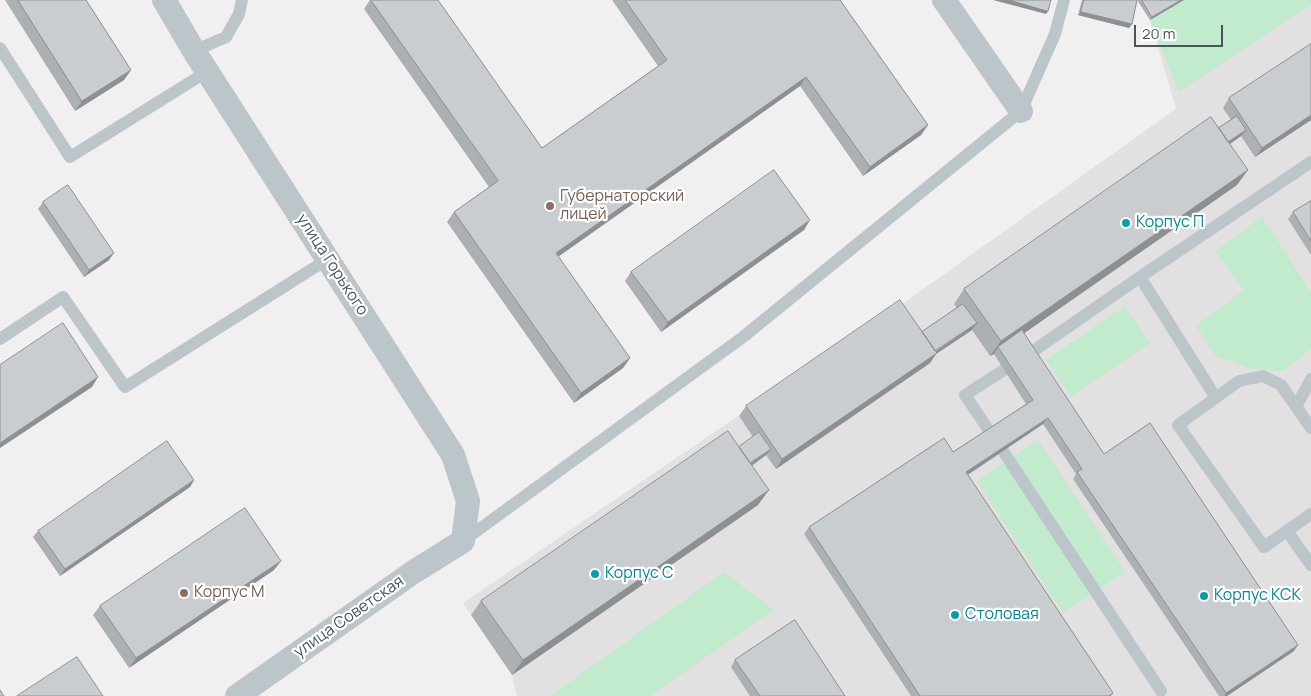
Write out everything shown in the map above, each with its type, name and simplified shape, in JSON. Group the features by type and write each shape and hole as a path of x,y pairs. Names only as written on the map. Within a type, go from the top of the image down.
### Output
{"street":[{"name":"улица Горького","path":"164,0 194,51 453,455 468,501 463,542"},
{"path":"944,0 1021,111"},
{"name":"улица Советская","path":"237,696 412,573 463,542"}],"lane":[{"path":"194,51 226,37 239,14 242,0"},
{"path":"463,542 743,337 1021,111 1055,34 1064,0"},
{"path":"0,48 70,156 208,71"},
{"path":"1029,354 1311,162"},
{"path":"0,339 63,297 125,387 328,259"},
{"path":"1140,277 1216,398"},
{"path":"990,432 965,395 1004,370"},
{"path":"1311,428 1281,385 1263,376 1239,381 1178,425 1264,547 1311,514"},
{"path":"1296,407 1311,379"},
{"path":"1003,451 1160,694"},
{"path":"1287,531 1311,564"}],"shaded area":[{"path":"1184,0 1311,0 1311,696 517,696 512,675 463,603 894,310 1176,109 1150,20"}],"green space":[{"path":"1184,0 1311,0 1311,5 1179,92 1150,20"},
{"path":"1262,217 1311,292 1311,349 1282,371 1251,369 1216,356 1196,326 1244,290 1215,251"},
{"path":"1125,306 1150,343 1071,397 1046,360"},
{"path":"1038,440 1125,572 1063,613 977,481"},
{"path":"724,572 774,610 650,696 550,696"}],"building":[{"path":"18,0 86,0 131,70 82,101"},
{"name":"Губернаторский лицей","path":"371,0 438,0 542,148 667,60 625,0 840,0 928,125 870,167 806,77 556,253 630,358 581,393 454,212 498,181"},
{"path":"1009,0 1051,0 1048,11"},
{"path":"1084,0 1137,0 1132,24 1081,12"},
{"path":"1142,0 1181,0 1152,17"},
{"path":"1311,44 1311,115 1262,148 1229,98"},
{"path":"1237,116 1246,130 1228,142 1219,128"},
{"name":"Корпус П","path":"1211,117 1248,170 1001,341 964,289"},
{"path":"774,170 810,220 668,322 631,272"},
{"path":"68,185 114,253 89,270 43,202"},
{"path":"1311,201 1311,241 1293,212"},
{"path":"900,300 937,353 782,459 746,406"},
{"path":"963,304 977,323 935,351 922,332"},
{"path":"63,323 98,377 0,443 0,365"},
{"path":"1022,330 1104,454 1150,423 1298,645 1226,693 1077,472 1082,469 1048,418 966,472 1113,693 1109,696 920,696 809,527 944,438 953,452 1033,400 998,347"},
{"name":"Корпус С","path":"728,431 769,490 523,660 481,601"},
{"path":"759,432 771,449 750,463 739,447"},
{"path":"167,441 194,480 65,569 38,531"},
{"name":"Корпус M","path":"245,508 281,561 136,658 100,606"},
{"path":"795,620 845,696 760,696 735,660"},
{"path":"77,657 103,696 17,696"}],"place":[{"name":"Губернаторский лицей","path":"550,206"},
{"name":"Корпус П","path":"1126,223"},
{"name":"Корпус С","path":"595,574"},
{"name":"Корпус M","path":"184,593"},
{"name":"Корпус КСК","path":"1204,596"},
{"name":"Столовая","path":"955,615"}]}
